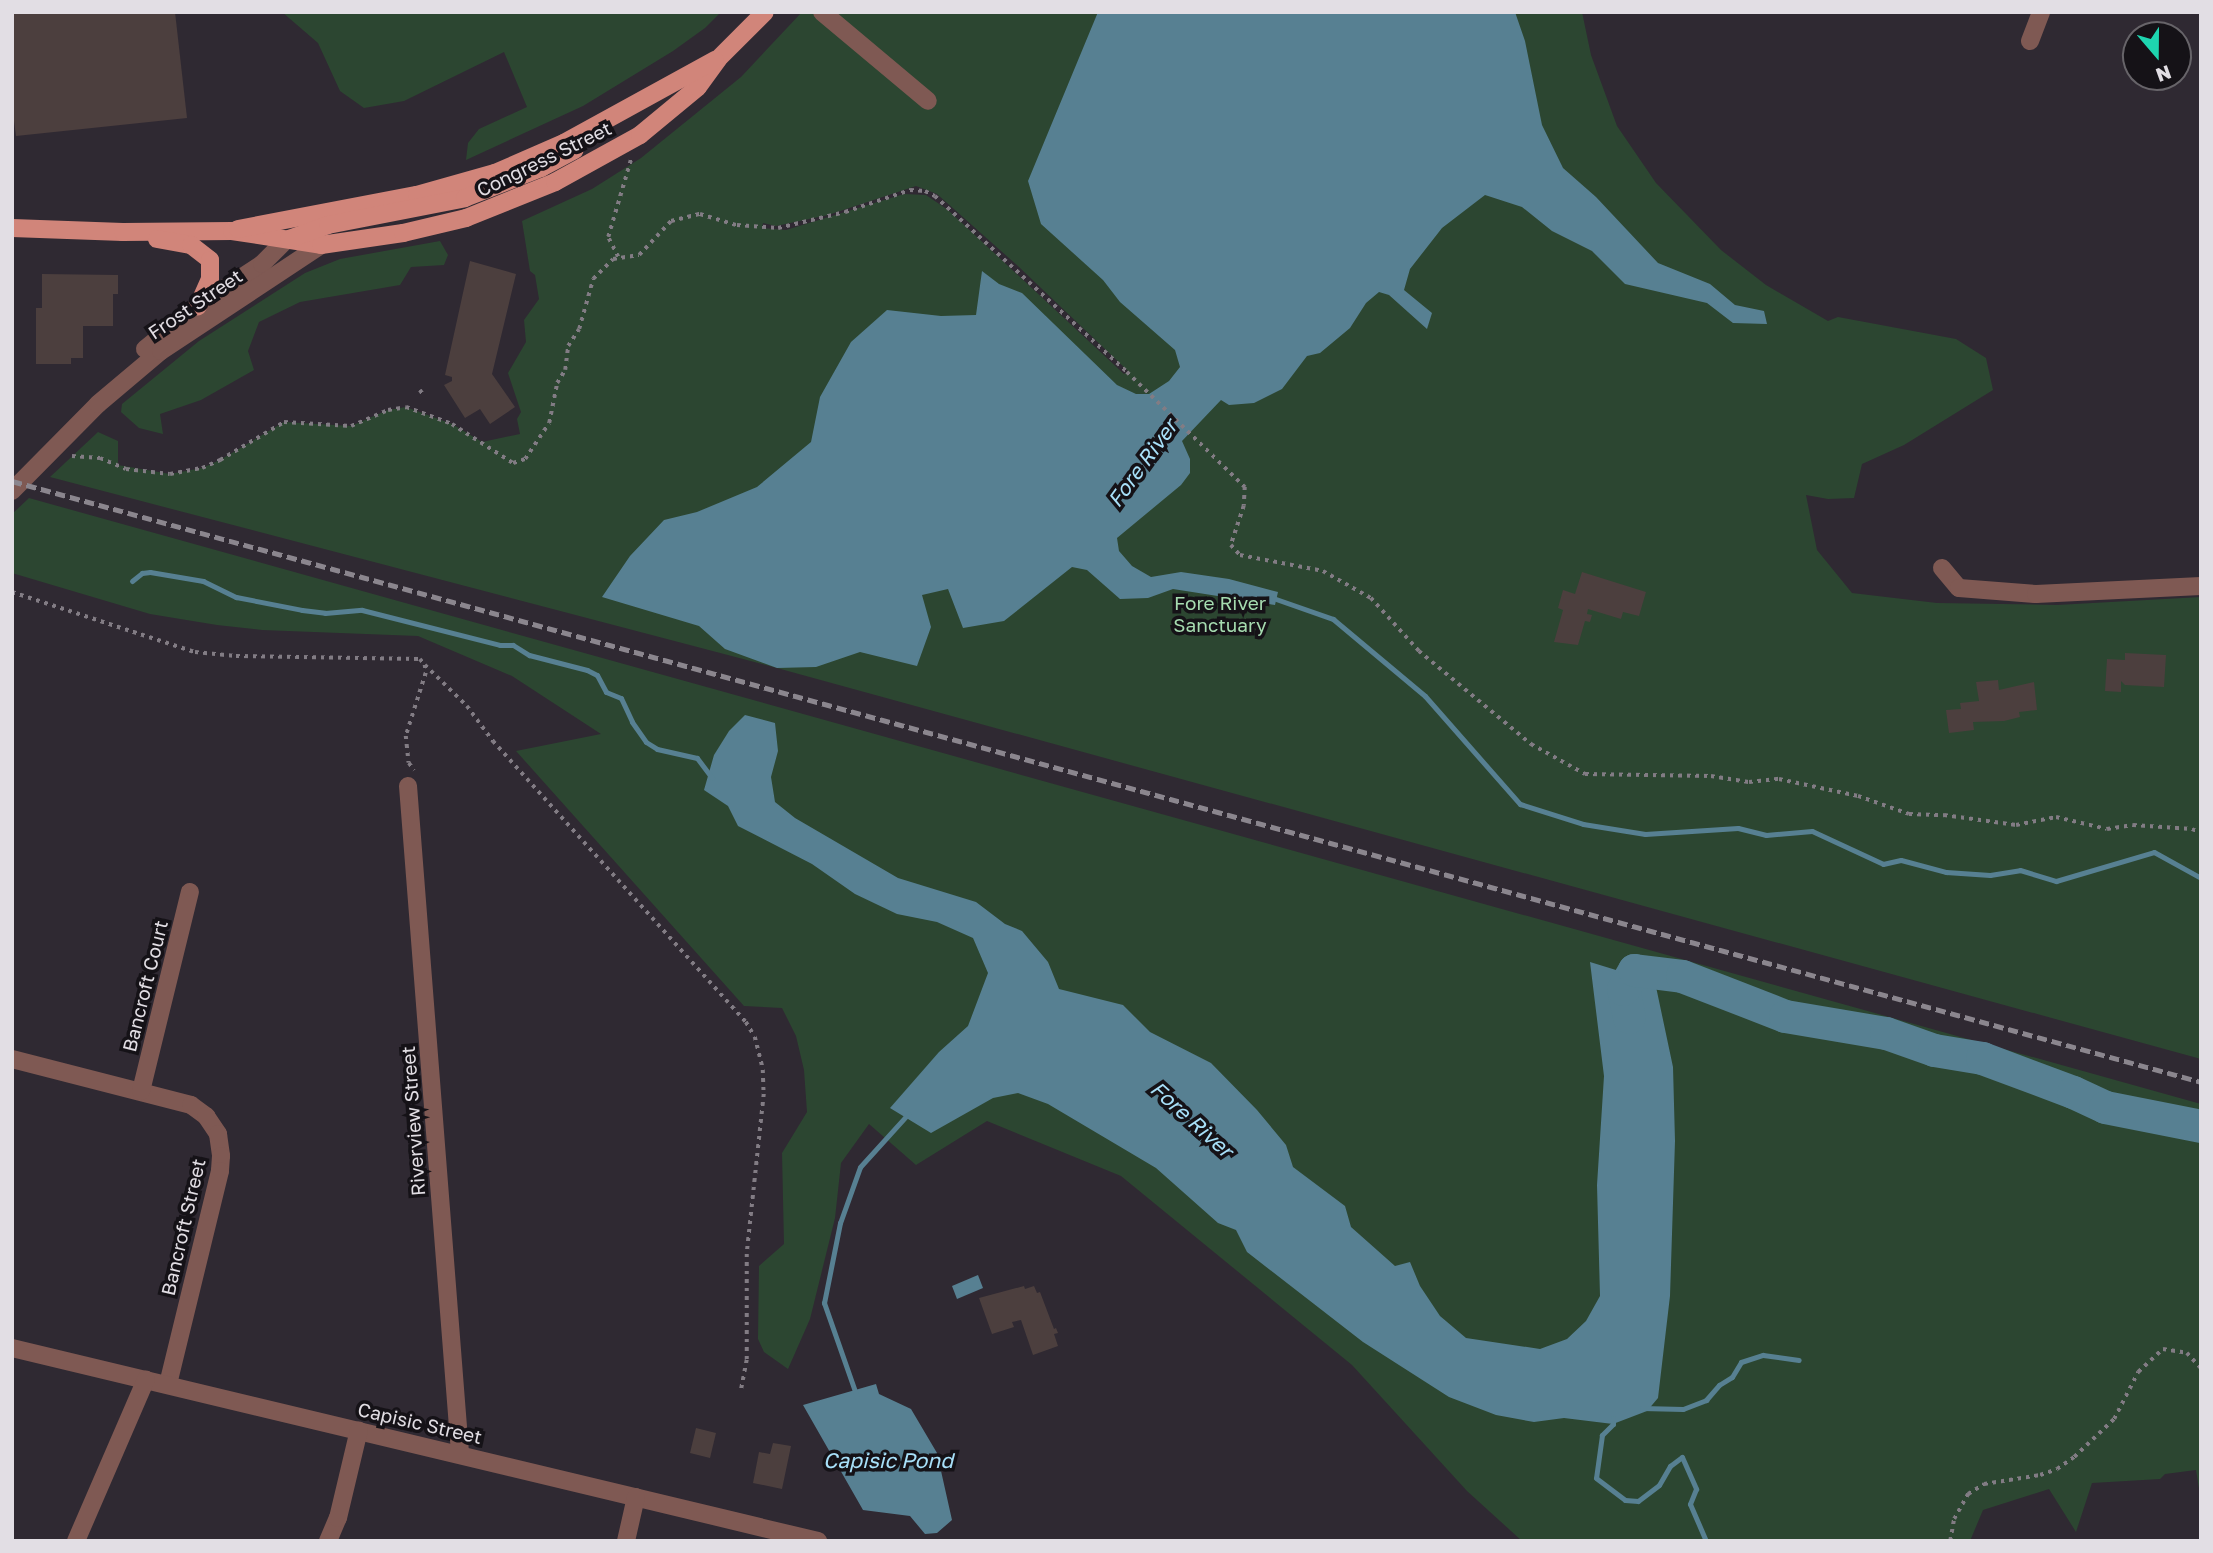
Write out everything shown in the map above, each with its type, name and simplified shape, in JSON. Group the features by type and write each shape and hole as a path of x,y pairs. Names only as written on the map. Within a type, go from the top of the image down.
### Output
{"main road":[{"name":"Congress Street","path":"12,228 123,232 232,231 321,245 403,233 466,218 555,182 612,152 670,113 698,87 718,59 765,12"},
{"name":"Congress Street","path":"232,231 417,195 495,173 564,144 718,59"},
{"path":"286,240 328,225 426,207 502,184 579,147 653,95"},
{"path":"123,232 201,250 211,267 198,306"}],"street":[{"path":"822,12 928,100"},
{"path":"2030,41 2041,12"},
{"name":"Frost Street","path":"95,407 127,365 198,306 262,264 286,240"},
{"name":"Frost Street","path":"12,491 95,407 188,331 321,245"},
{"path":"1942,569 1959,588 2036,594 2201,586"},
{"name":"Riverview Street","path":"408,786 460,1454"},
{"name":"Bancroft Court","path":"141,1090 190,892"},
{"name":"Bancroft Street","path":"12,1059 141,1090 200,1110 218,1134 222,1156 168,1385"},
{"name":"Capisic Street","path":"12,1348 818,1541"},
{"path":"76,1541 146,1379"},
{"path":"328,1541 338,1518 359,1430"},
{"path":"626,1541 636,1497"}],"path":[{"path":"632,158 608,237 618,257 624,259 639,254 671,221 700,214 737,225 778,228 860,207 910,190 935,196 1127,372 1245,487 1244,506 1231,545 1240,555 1323,571 1371,598 1419,651 1531,744 1585,774 1710,776 1749,782 1779,779 1858,796 1909,814 1944,814 2016,825 2056,817 2107,829 2133,825 2192,829 2201,833"},
{"path":"69,455 100,458 126,469 170,474 202,468 220,460 284,422 351,426 388,410 407,407 452,424 513,463 525,459 550,423 558,383 565,370 568,346 579,329 593,279 618,257"},
{"path":"419,390 424,396"},
{"path":"12,592 195,652 292,658 420,659 467,706 493,741 746,1022 755,1037 763,1070 764,1094 747,1254 747,1360 741,1392"},
{"path":"408,786 424,784 409,763 405,736 422,693 425,665"},
{"path":"1950,1541 1954,1519 1968,1494 1984,1484 2040,1475 2057,1469 2074,1457 2114,1419 2138,1372 2163,1349 2188,1353 2201,1368"}],"green space":[{"path":"282,12 721,12 705,28 673,51 583,106 466,160 468,143 479,129 527,107 504,52 404,101 364,108 340,91 318,43"},
{"name":"Fore River Sanctuary","path":"802,12 1582,12 1591,55 1617,126 1656,183 1721,250 1766,285 1828,321 1838,317 1956,339 1986,358 1993,390 1904,445 1862,464 1854,498 1828,499 1806,495 1817,550 1852,593 1937,603 2057,605 2201,597 2201,1059 777,668 50,477 98,432 118,441 118,465 170,474 202,468 220,460 284,422 351,426 388,410 406,407 452,424 482,442 520,434 517,419 521,412 508,373 526,342 524,320 539,299 535,275 530,271 522,221 592,189 641,158 741,77","holes":["916,186 937,194 1019,267 1128,371 1124,374 948,210 926,195 904,194 786,230 762,228 763,223 776,226 828,215"]},
{"path":"440,241 448,255 444,265 411,267 400,285 300,302 259,322 248,351 254,370 201,400 160,414 163,434 139,428 121,412 122,404 199,341 305,273 340,259"},
{"path":"29,498 2201,1104 2201,1501 2196,1470 2165,1474 2160,1479 2092,1483 2076,1532 2049,1489 1983,1510 1970,1541 1522,1541 1467,1491 1352,1365 1121,1176 987,1121 916,1165 869,1124 841,1163 835,1218 810,1319 788,1369 764,1352 758,1339 759,1266 784,1244 782,1153 807,1112 804,1070 796,1036 782,1008 744,1006 516,751 601,734 512,676 418,636 262,630 217,625 150,614 12,573 12,514"}],"water":[{"name":"Fore River","path":"1098,12 1515,12 1525,41 1542,125 1563,168 1596,197 1658,263 1710,284 1735,305 1764,311 1767,324 1733,323 1707,303 1625,284 1592,251 1552,231 1522,207 1485,195 1442,228 1410,269 1404,290 1432,313 1427,329 1389,295 1379,292 1366,303 1350,328 1320,353 1307,356 1282,389 1254,403 1229,405 1221,400 1182,441 1190,459 1190,473 1181,485 1117,538 1119,551 1132,566 1151,577 1181,572 1229,579 1278,592 1275,605 1173,589 1148,598 1120,599 1087,570 1072,567 1004,621 963,628 948,589 922,595 931,627 917,666 860,652 816,667 777,668 725,649 699,626 602,597 630,556 664,520 697,512 757,487 811,442 820,397 851,342 887,310 941,316 976,315 982,271 999,284 1022,293 1117,385 1136,394 1149,394 1169,381 1180,367 1175,350 1120,302 1103,280 1041,224 1028,181"},
{"name":"Fore River","path":"745,715 775,723 778,751 771,777 775,802 795,818 898,878 976,902 1005,924 1022,931 1048,962 1059,989 1123,1005 1150,1032 1211,1063 1257,1110 1286,1145 1293,1167 1345,1206 1351,1227 1395,1266 1410,1262 1420,1286 1440,1316 1466,1338 1540,1349 1567,1339 1586,1321 1600,1296 1597,1185 1604,1076 1590,962 1655,982 1673,1067 1675,1141 1670,1296 1658,1398 1647,1411 1613,1424 1564,1418 1534,1422 1496,1415 1449,1397 1363,1342 1247,1252 1236,1230 1218,1223 1156,1168 1048,1104 1018,1093 993,1098 931,1133 890,1108 939,1052 968,1026 988,973 973,938 937,922 897,914 855,894 812,864 738,826 728,806 704,790 714,755 729,731"},
{"path":"978,1275 983,1288 957,1299 952,1286"},
{"name":"Capisic Pond","path":"876,1384 879,1394 911,1409 937,1453 952,1520 937,1533 925,1534 910,1516 863,1510 803,1405"}],"building":[{"path":"12,12 175,12 187,118 16,136 12,106"},
{"path":"470,261 516,274 492,374 515,407 490,424 480,409 465,418 444,385 452,381 452,377 445,375"},
{"path":"42,274 118,275 118,294 113,294 113,326 83,326 83,358 71,358 71,364 36,364 36,308 42,308"},
{"path":"1582,572 1646,592 1639,616 1623,612 1621,619 1588,609 1587,614 1592,615 1590,622 1585,621 1578,645 1554,642 1563,610 1558,608 1563,590 1575,594"},
{"path":"2125,653 2166,655 2164,687 2125,685 2121,681 2121,692 2105,691 2107,659 2125,660"},
{"path":"1998,680 1999,690 2034,682 2037,710 2019,712 2020,717 2004,721 1973,722 1974,730 1949,733 1946,710 1961,709 1960,703 1979,701 1976,682"},
{"path":"1024,1286 1025,1289 1034,1286 1037,1293 1040,1292 1058,1333 1054,1334 1058,1346 1033,1355 1021,1320 1012,1322 1014,1327 992,1334 979,1298"},
{"path":"696,1428 716,1433 710,1458 690,1453"},
{"path":"773,1443 791,1446 782,1489 753,1483 759,1452 770,1454"}],"waterway":[{"path":"132,581 142,573 150,572 203,581 236,597 302,610 325,613 362,610 500,645 513,645 529,655 587,670 597,675 606,692 621,698 632,722 646,742 657,749 697,758 712,778"},
{"path":"1273,598 1333,619 1425,696 1520,804 1583,824 1645,834 1738,828 1766,835 1812,831 1883,864 1901,860 1946,872 1990,875 2020,870 2056,881 2154,852 2201,878"},
{"path":"1629,1017 1623,989 1634,970 1682,976 1785,1016 1886,1033 1934,1050 1982,1058 2105,1107 2201,1126"},
{"path":"857,1397 824,1303 840,1223 860,1167 908,1114"},
{"path":"1642,1408 1683,1409 1706,1400 1719,1385 1732,1377 1741,1362 1763,1355 1799,1360"},
{"path":"1613,1418 1613,1424 1602,1435 1596,1478 1625,1500 1638,1501 1659,1485 1670,1466 1682,1457 1696,1489 1690,1504 1706,1541"}],"railway":[{"path":"12,481 2201,1082"}]}
